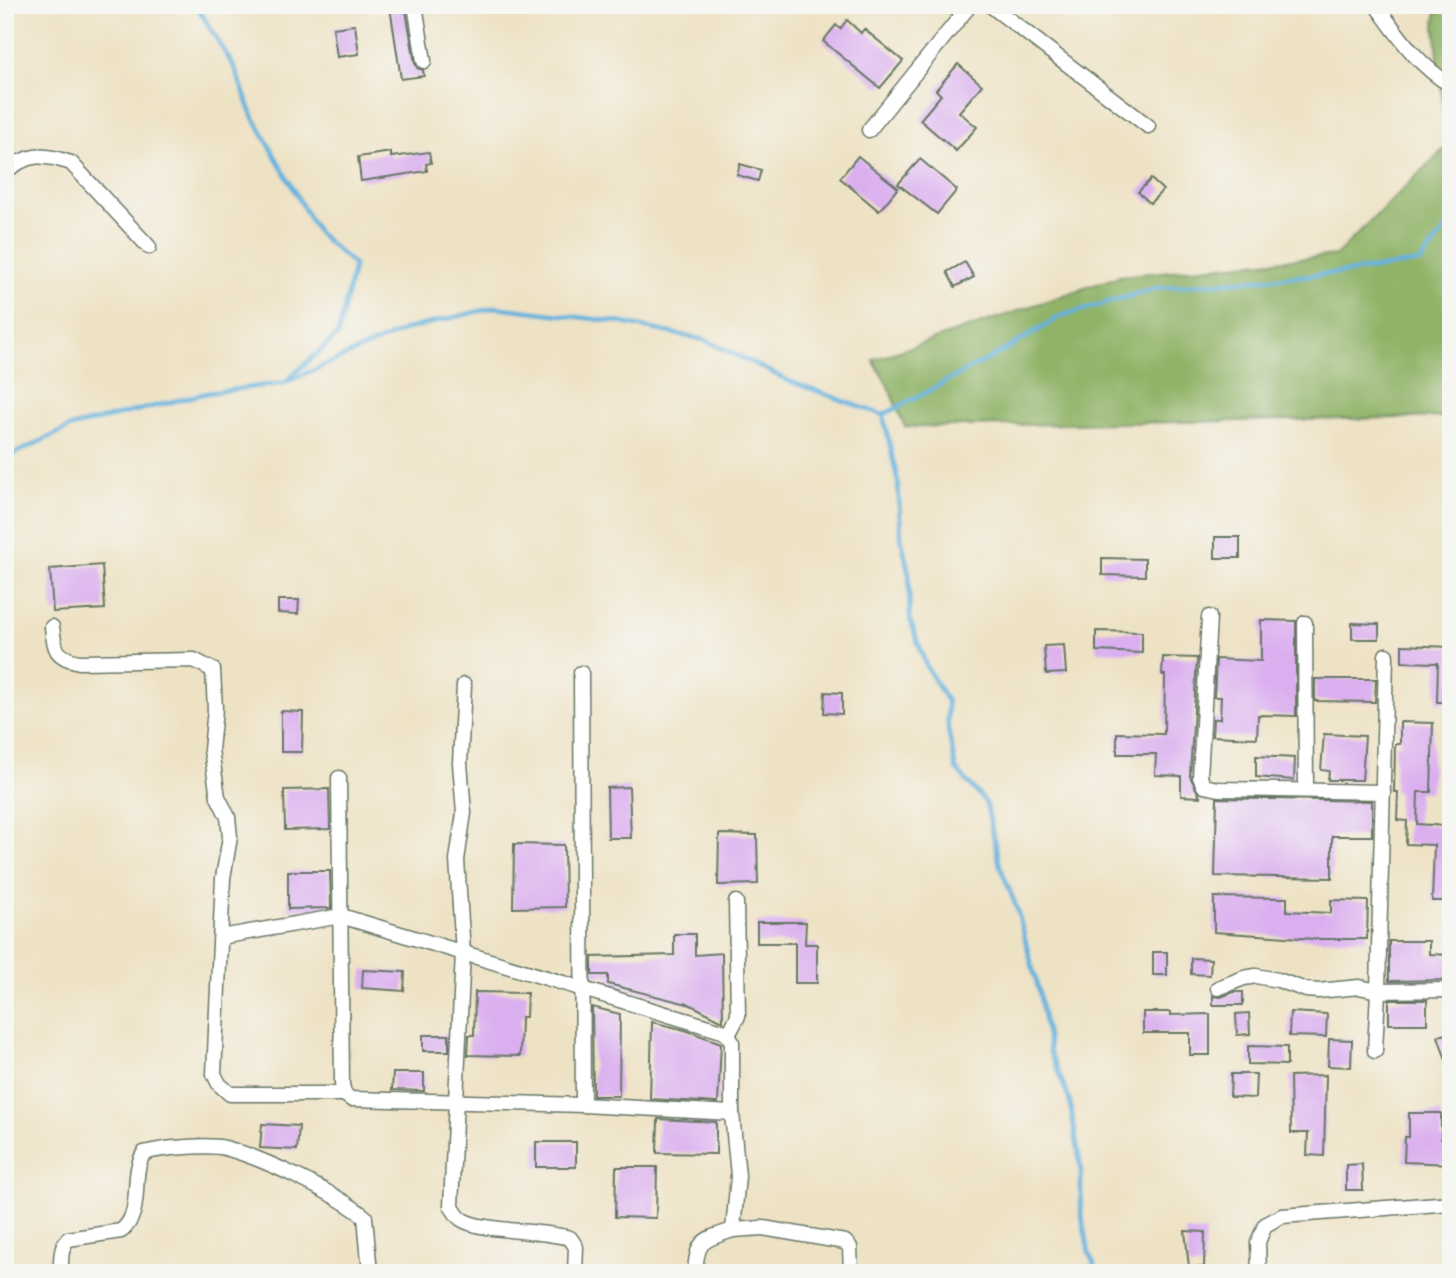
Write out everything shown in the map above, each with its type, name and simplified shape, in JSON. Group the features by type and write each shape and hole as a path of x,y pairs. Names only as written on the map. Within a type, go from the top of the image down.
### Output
{"street":[{"path":"415,5 425,61"},
{"path":"869,130 970,5"},
{"path":"990,5 1148,126"},
{"path":"1376,5 1409,51 1433,75 1451,85"},
{"path":"5,172 20,161 38,156 55,157 71,163 149,247"},
{"path":"1209,617 1200,777 1204,786 1219,789 1383,792"},
{"path":"1305,623 1306,790"},
{"path":"52,627 55,649 64,659 79,662 194,660 213,670 215,709 211,750 218,797 228,817 230,837 223,878 213,1059 214,1074 219,1084 230,1094 344,1094 351,1099 583,1105 732,1113"},
{"path":"1375,1051 1386,654"},
{"path":"581,673 583,1105"},
{"path":"464,685 460,764 464,813 457,860 463,953 451,1206 460,1218 473,1225 557,1234 570,1238 576,1247 575,1273"},
{"path":"339,778 344,1094"},
{"path":"728,1035 738,1016 736,902"},
{"path":"220,937 341,916 583,988 728,1035 732,1042 732,1113 738,1176 733,1230"},
{"path":"1218,988 1256,976 1318,991 1359,987 1378,991 1451,990"},
{"path":"61,1273 61,1255 68,1239 121,1231 128,1226 134,1216 137,1163 144,1153 160,1149 222,1147 285,1172 350,1205 365,1217 370,1273"},
{"path":"1259,1273 1258,1242 1265,1225 1282,1216 1451,1203"},
{"path":"695,1273 696,1250 707,1239 733,1230 763,1228 845,1242 850,1247 851,1273"}],"green space":[{"path":"1437,5 1451,5 1451,417 905,427 887,384 873,360 1120,276 1336,255 1447,146 1435,26"}],"building":[{"path":"405,5 415,63 417,68 423,70 424,76 401,79 390,7"},
{"path":"847,20 861,33 864,29 903,61 880,88 823,41 836,25 840,29"},
{"path":"355,25 359,54 337,57 333,28"},
{"path":"958,64 982,85 959,112 977,127 956,151 920,120 941,95 936,90"},
{"path":"391,152 391,157 429,152 431,163 426,164 427,171 361,181 358,157"},
{"path":"858,156 898,188 879,211 840,178"},
{"path":"920,159 957,190 937,214 898,184"},
{"path":"740,164 761,170 758,181 737,175"},
{"path":"1151,179 1163,190 1150,203 1138,192"},
{"path":"965,262 974,277 955,287 947,272"},
{"path":"1215,537 1240,537 1240,558 1215,558"},
{"path":"1102,558 1145,559 1145,576 1102,575"},
{"path":"102,565 105,609 53,612 50,569"},
{"path":"278,600 299,600 298,614 278,613"},
{"path":"1261,620 1296,621 1296,716 1258,715 1257,738 1212,736 1213,719 1220,719 1221,697 1214,697 1216,659 1261,661"},
{"path":"1352,623 1379,624 1379,639 1352,639"},
{"path":"1096,631 1142,632 1142,653 1096,651"},
{"path":"1064,645 1066,673 1046,674 1044,646"},
{"path":"1402,645 1451,647 1451,702 1437,702 1438,663 1402,662"},
{"path":"1163,657 1197,658 1190,776 1200,797 1181,796 1181,776 1155,775 1156,754 1117,754 1117,733 1164,734"},
{"path":"1315,679 1376,679 1375,702 1315,701"},
{"path":"825,692 842,693 842,714 824,713"},
{"path":"281,711 303,712 302,752 281,752"},
{"path":"1400,722 1433,723 1431,792 1418,792 1417,824 1447,826 1446,865 1451,865 1451,901 1432,901 1434,845 1406,844 1407,821 1397,820 1398,792 1394,792 1395,744 1400,744"},
{"path":"1324,734 1365,736 1362,780 1328,780 1329,771 1321,770"},
{"path":"1256,756 1295,758 1294,780 1256,777"},
{"path":"629,787 631,838 608,838 607,788"},
{"path":"329,789 330,829 285,830 284,790"},
{"path":"1217,798 1372,801 1372,836 1332,836 1332,878 1215,876"},
{"path":"719,834 757,835 758,884 718,885"},
{"path":"514,844 564,845 565,907 513,908"},
{"path":"288,871 330,871 331,908 288,909"},
{"path":"1214,897 1287,898 1287,911 1331,913 1331,900 1368,901 1367,939 1315,939 1214,932"},
{"path":"757,922 806,922 805,944 817,944 817,983 795,983 795,943 757,943"},
{"path":"674,934 695,934 695,955 722,953 723,1021 685,1002 687,1004 608,984 608,975 592,975 592,957 674,955"},
{"path":"1389,941 1429,941 1429,954 1451,955 1451,980 1389,981"},
{"path":"1153,952 1167,952 1167,975 1153,975"},
{"path":"1191,958 1211,959 1210,975 1191,974"},
{"path":"363,970 405,972 404,991 362,988"},
{"path":"475,992 527,993 526,1017 521,1017 520,1056 468,1055 469,1035 474,1035"},
{"path":"1243,992 1243,1005 1213,1005 1213,996 1221,997"},
{"path":"1389,1000 1427,1000 1427,1024 1389,1024"},
{"path":"592,1007 620,1014 619,1096 593,1096"},
{"path":"1143,1012 1171,1012 1171,1015 1210,1014 1210,1055 1190,1055 1190,1033 1143,1033"},
{"path":"1290,1012 1327,1014 1326,1037 1289,1036"},
{"path":"1249,1013 1250,1034 1237,1035 1236,1014"},
{"path":"652,1022 721,1043 718,1103 650,1099"},
{"path":"1451,1033 1451,1068 1449,1069 1438,1036"},
{"path":"423,1035 449,1035 449,1051 423,1051"},
{"path":"1329,1039 1352,1040 1351,1067 1328,1066"},
{"path":"1248,1046 1287,1047 1287,1065 1248,1064"},
{"path":"393,1073 424,1073 424,1091 392,1090"},
{"path":"1231,1074 1256,1074 1255,1098 1230,1097"},
{"path":"1326,1075 1324,1156 1307,1155 1308,1133 1291,1133 1290,1076"},
{"path":"1409,1113 1441,1113 1441,1139 1451,1139 1451,1164 1404,1162 1405,1137 1409,1137"},
{"path":"658,1119 716,1122 716,1154 657,1153"},
{"path":"262,1124 299,1126 297,1150 260,1148"},
{"path":"536,1142 576,1142 576,1167 536,1167"},
{"path":"1362,1164 1363,1190 1346,1190 1346,1165"},
{"path":"616,1167 657,1167 656,1218 615,1217"},
{"path":"1185,1231 1205,1232 1204,1267 1189,1267"}],"waterway":[{"path":"196,5 234,67 253,116 317,232 354,265 338,335 287,380"},
{"path":"5,458 71,427 207,393 284,383 407,329 496,307 618,322 705,340 789,381 883,415 1007,349 1061,316 1157,288 1349,272 1420,262 1451,223"},
{"path":"883,415 898,482 901,537 909,574 910,620 927,668 947,701 948,730 956,769 986,803 1000,866 1017,909 1039,992 1050,1053 1069,1098 1081,1168 1081,1211 1089,1253 1098,1273"}]}
